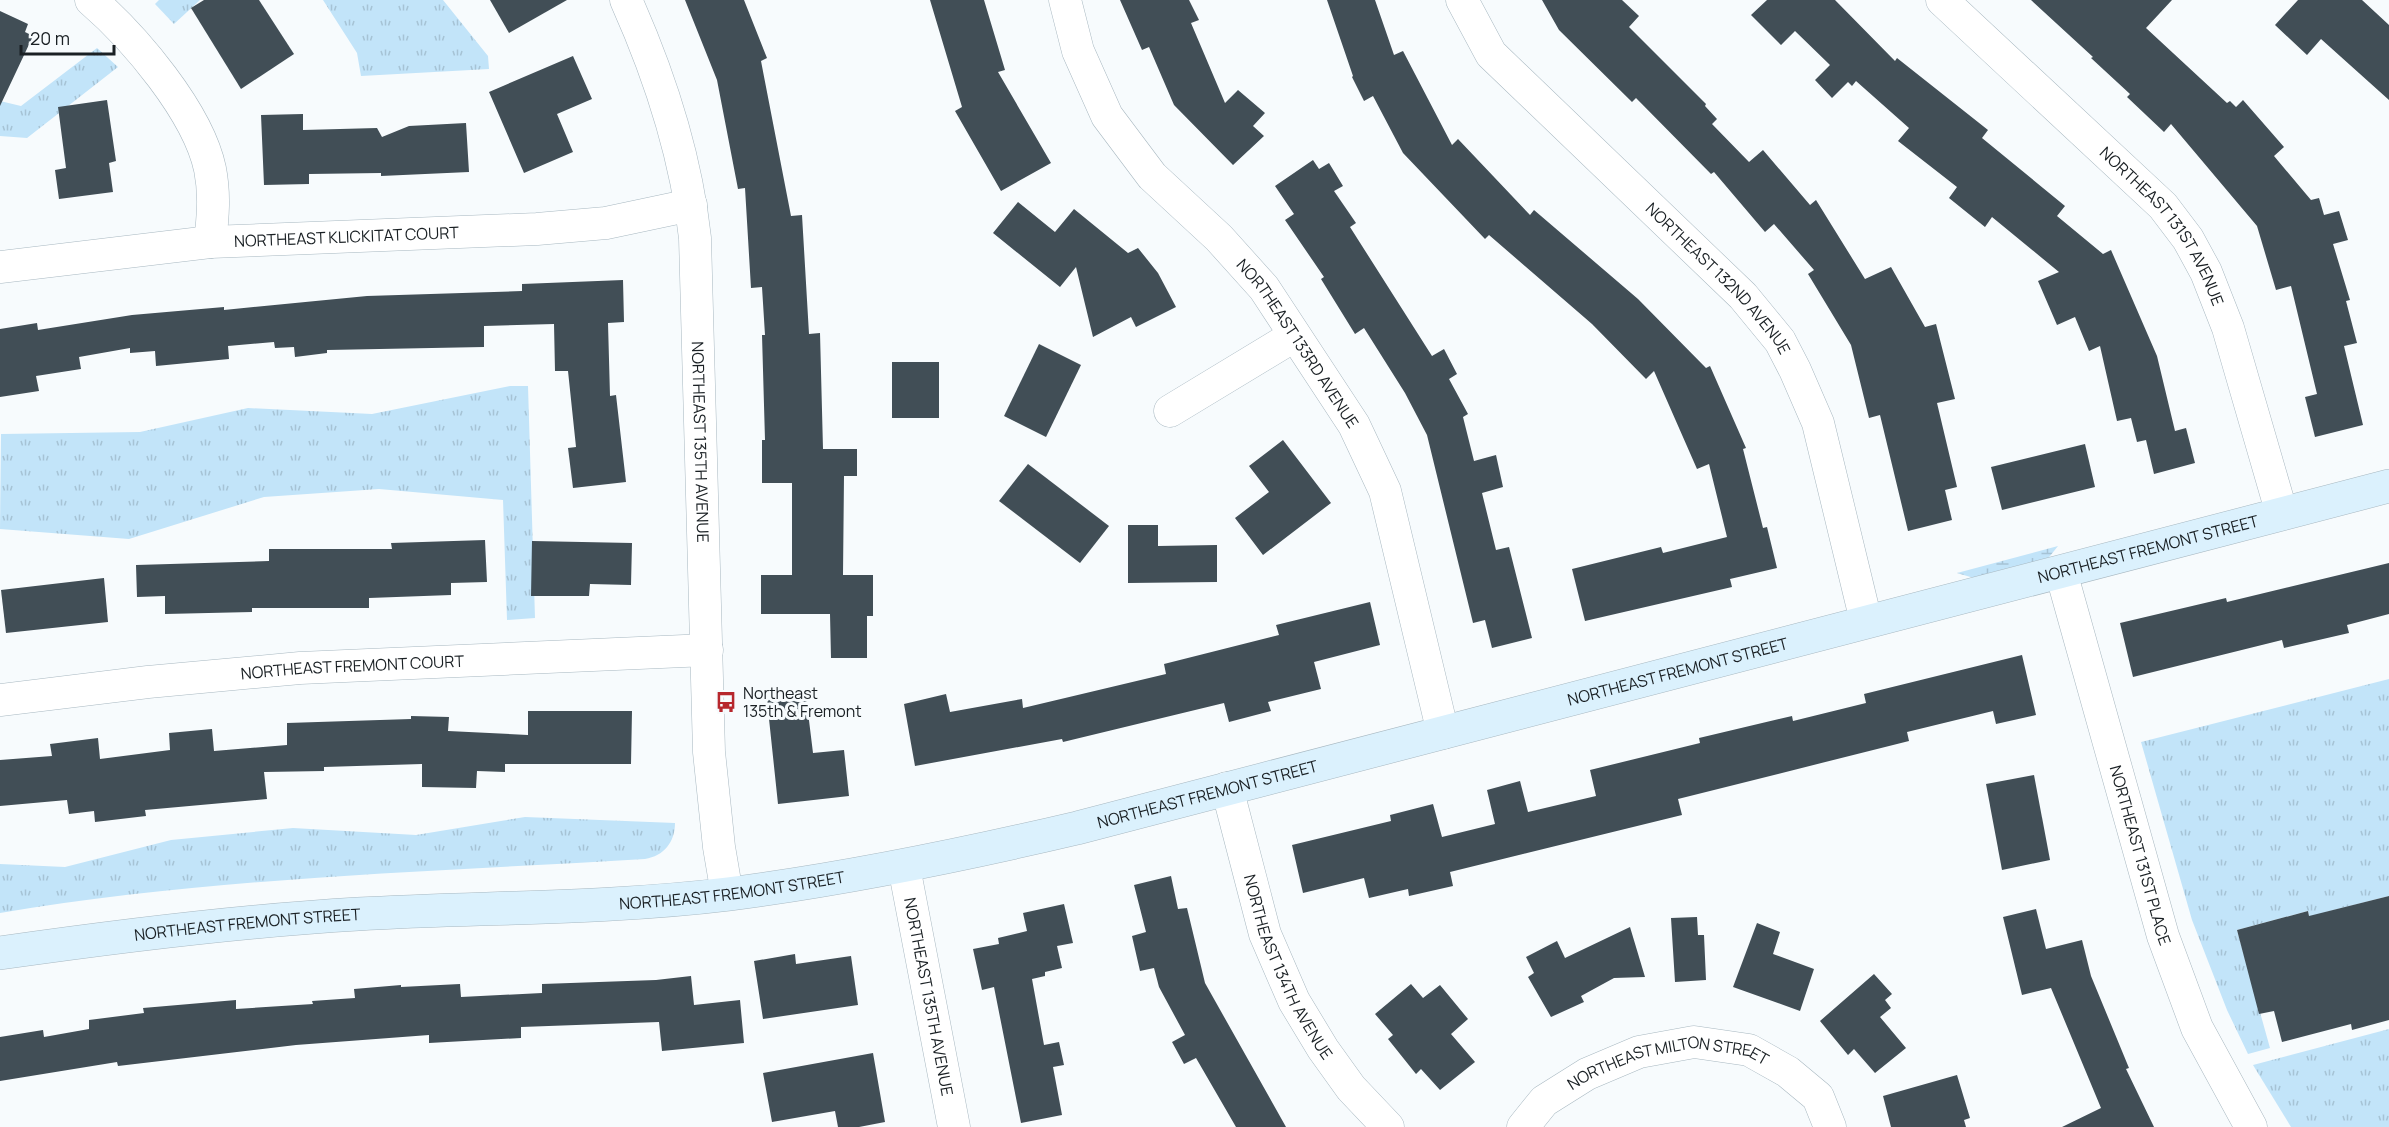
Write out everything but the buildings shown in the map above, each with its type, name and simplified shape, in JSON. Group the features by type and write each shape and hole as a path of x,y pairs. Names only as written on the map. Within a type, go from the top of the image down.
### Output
{"street":[{"path":"91,0 132,39 176,99 195,130 210,167 215,203 210,242"},
{"name":"NORTHEAST 135TH AVENUE","path":"626,0 649,52 673,128 691,205 695,238 709,752 719,847 727,894"},
{"name":"NORTHEAST 133RD AVENUE","path":"1065,0 1078,51 1107,116 1152,176 1219,238 1264,288 1354,425 1384,491 1443,733"},
{"name":"NORTHEAST 132ND AVENUE","path":"1462,0 1491,54 1743,296 1780,341 1818,423 1866,621"},
{"name":"NORTHEAST 131ST AVENUE","path":"1941,0 2163,206 2188,239 2206,272 2228,328 2282,514"},
{"name":"NORTHEAST KLICKITAT COURT","path":"0,267 210,242 537,230 606,223 691,205"},
{"path":"1170,411 1294,336"},
{"name":"NORTHEAST FREMONT STREET","path":"0,954 162,932 356,914 614,903 727,894 903,867 1066,830 2389,486"},
{"name":"NORTHEAST 131ST PLACE","path":"2061,572 2163,936 2197,1028 2251,1127"},
{"name":"NORTHEAST FREMONT COURT","path":"0,700 148,682 300,668 707,650"},
{"name":"NORTHEAST 134TH AVENUE","path":"1227,788 1265,934 1294,1001 1323,1049 1351,1088 1389,1127"},
{"name":"NORTHEAST 135TH AVENUE","path":"903,867 954,1127"},
{"name":"NORTHEAST MILTON STREET","path":"1523,1127 1544,1101 1587,1074 1639,1052 1694,1042 1749,1050 1788,1072 1818,1097 1830,1127"}],"green space":[{"path":"159,0 200,0 174,24 155,4"},
{"path":"323,0 443,0 488,56 489,69 361,76 357,53"},
{"path":"97,48 118,67 27,138 0,136 0,101 21,106"},
{"path":"510,386 528,386 535,618 507,620 503,500 379,489 264,497 129,539 0,529 1,434 140,432 248,408 372,414"},
{"path":"2058,546 2046,561 1977,579 1957,573"},
{"path":"2389,679 2389,896 2326,912 2311,923 2308,911 2237,930 2270,1048 2248,1054 2227,1010 2192,920 2141,742"},
{"path":"525,817 675,823 671,842 667,847 658,855 645,859 321,877 161,891 0,913 0,864 65,867 171,840 293,828 416,835"},
{"path":"2389,1029 2389,1127 2291,1127 2253,1065"}],"place":[{"name":"Northeast 135th & Fremont","path":"726,702"}]}
